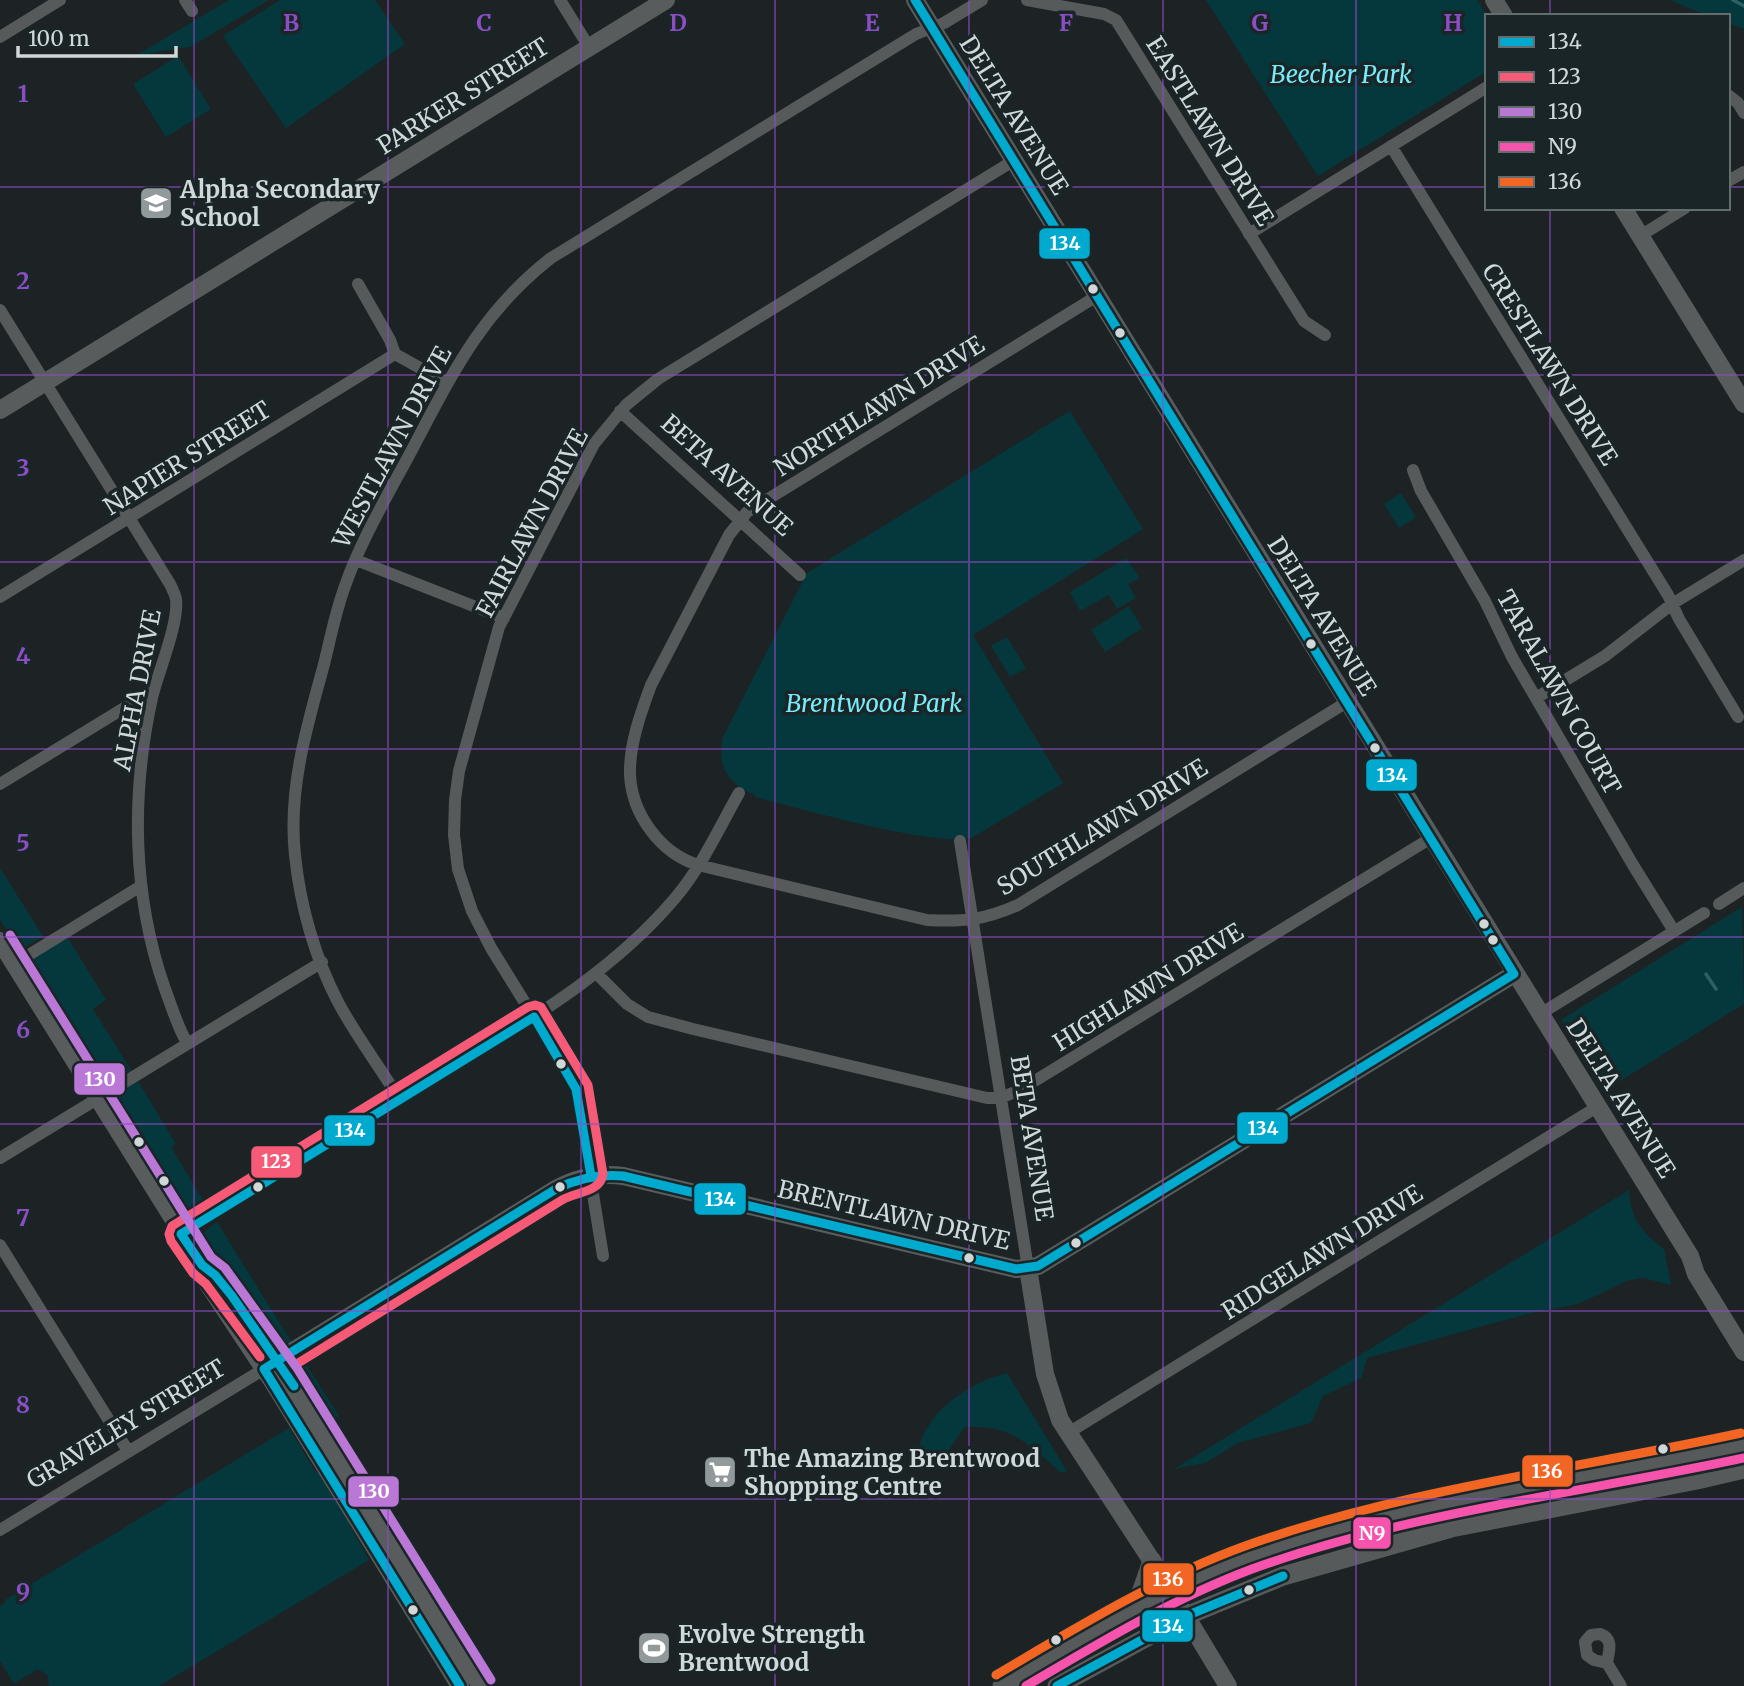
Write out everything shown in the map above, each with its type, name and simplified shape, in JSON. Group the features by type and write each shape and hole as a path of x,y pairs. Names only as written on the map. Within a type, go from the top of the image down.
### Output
{"main road":[{"path":"1002,1686 1171,1591 1250,1558 1353,1525 1744,1445"},
{"path":"1057,1686 1186,1616 1283,1576 1451,1528 1744,1469"},
{"path":"1135,1610 1152,1561"}],"street":[{"path":"0,37 60,0"},
{"path":"560,0 589,47"},
{"name":"PARKER STREET","path":"0,410 666,0"},
{"name":"DELTA AVENUE","path":"915,0 1690,1256 1696,1274 1744,1352"},
{"path":"932,28 982,0"},
{"name":"EASTLAWN DRIVE","path":"1027,0 1104,14 1116,20 1304,321 1325,335"},
{"name":"WESTLAWN DRIVE","path":"400,1100 343,1010 321,962 310,928 294,846 295,797 304,736 345,586 356,560 447,383 471,343 496,309 532,273 551,258 916,34 932,28"},
{"path":"1249,234 1485,88"},
{"path":"1730,97 1744,113"},
{"name":"CRESTLAWN DRIVE","path":"1391,146 1672,604 1738,717"},
{"name":"FAIRLAWN DRIVE","path":"603,1256 576,1089 491,948 472,911 458,869 454,835 455,800 460,771 499,626 589,452 620,411 658,379 1013,161"},
{"path":"1624,210 1744,404"},
{"path":"1640,236 1682,210"},
{"path":"358,284 390,340 395,354 447,383"},
{"name":"NORTHLAWN DRIVE","path":"698,865 681,860 653,834 641,814 630,774 633,746 651,685 729,534 747,512 1097,296"},
{"name":"ALPHA DRIVE","path":"0,310 170,584 176,599 174,617 152,698 140,765 138,831 141,886 155,960 180,1031 187,1043"},
{"name":"NAPIER STREET","path":"0,597 395,354"},
{"name":"BETA AVENUE","path":"620,411 800,575"},
{"name":"TARALAWN COURT","path":"1413,470 1420,491 1485,601 1536,698 1674,932"},
{"path":"1536,698 1605,656 1672,604 1744,559"},
{"path":"356,560 504,618"},
{"path":"0,784 124,708 152,698"},
{"name":"SOUTHLAWN DRIVE","path":"698,865 927,920 973,920 990,917 1018,905 1347,702"},
{"path":"181,1234 534,1017 597,974 635,941 675,898 698,865 739,793"},
{"name":"HIGHLAWN DRIVE","path":"1000,1098 1056,1069 1431,838"},
{"name":"BETA AVENUE","path":"960,841 1045,1374 1055,1408 1068,1433 1171,1591 1228,1686"},
{"path":"14,964 141,886"},
{"path":"1718,904 1744,888"},
{"path":"1540,1014 1704,913"},
{"path":"0,941 181,1234 202,1265 215,1275 271,1365 321,1427 470,1684"},
{"path":"0,1158 321,962"},
{"path":"597,974 627,1004 648,1017 987,1098 1000,1098"},
{"name":"BRENTLAWN DRIVE","path":"271,1365 556,1189 567,1183 601,1174 623,1176 1016,1269 1044,1263 1514,974"},
{"name":"RIDGELAWN DRIVE","path":"1068,1433 1597,1107"},
{"path":"0,1245 128,1451"},
{"name":"DELTA AVENUE","path":"1690,1256 1705,1269 1744,1330"},
{"name":"GRAVELEY STREET","path":"0,1530 271,1365"},
{"path":"1607,1663 1621,1686"}],"green space":[{"path":"229,0 269,0 190,47 132,58"},
{"path":"280,0 375,0 405,44 286,128 223,36"},
{"name":"Beecher Park","path":"1206,0 1477,0 1486,14 1485,72 1318,176"},
{"path":"1670,0 1744,0 1744,29 1730,24 1730,14 1703,14"},
{"path":"178,56 211,109 166,137 133,84"},
{"name":"Brentwood Park","path":"1070,411 1143,529 973,635 1063,783 973,837 957,839 902,833 833,817 755,797 737,785 723,765 722,739 807,573"},
{"path":"1401,493 1416,517 1399,528 1384,504"},
{"path":"1126,558 1140,578 1128,584 1136,598 1117,609 1109,595 1080,611 1070,592"},
{"path":"1129,606 1142,628 1105,652 1091,630"},
{"path":"1007,637 1026,668 1010,677 991,646"},
{"path":"0,868 43,936 25,947 16,945 0,920"},
{"path":"1742,907 1744,1004 1604,1091 1561,1020"},
{"path":"68,938 106,1000 93,1009 131,1070 108,1083 99,1079 30,967 35,957"},
{"path":"138,1081 176,1144 171,1147 207,1207 196,1214 186,1215 181,1211 114,1103 117,1094"},
{"path":"1629,1190 1632,1209 1639,1224 1664,1249 1671,1285 1643,1278 1629,1280 1578,1304 1527,1314 1367,1358 1361,1378 1323,1396 1311,1423 1238,1443 1205,1463 1174,1469"},
{"path":"217,1222 292,1343 281,1346 271,1340 204,1247 205,1232"},
{"path":"301,1356 339,1416 326,1424 293,1370 295,1362"},
{"path":"1007,1373 1067,1471 1061,1473 1018,1438 981,1427 965,1427 941,1461 916,1456 926,1430 950,1401 984,1381"},
{"path":"289,1428 315,1471 322,1474 350,1519 350,1526 369,1560 159,1686 49,1686 47,1675 38,1669 14,1684 0,1661 0,1606 5,1600"}],"waterway":[{"path":"1733,0 1744,6"},
{"path":"1706,974 1716,989"}],"transit line":[{"name":"134","path":"915,0 1514,974"},
{"name":"130","path":"10,935 211,1257 225,1268 297,1368 491,1680"},
{"name":"134","path":"460,1686 264,1369 556,1189 597,1176 623,1176 1016,1269 1038,1266 1514,974"},
{"name":"123","path":"260,1357 171,1241 169,1234 172,1226 528,1007 541,1007 588,1085 603,1174 598,1185 562,1200 295,1365"},
{"name":"134","path":"294,1386 232,1296 215,1275 202,1265 181,1234 534,1017 576,1089 591,1176"},
{"name":"136","path":"996,1675 1180,1573 1245,1546 1305,1526 1429,1495 1741,1433"},
{"name":"N9","path":"1026,1686 1136,1623 1193,1594 1252,1569 1312,1549 1434,1518 1744,1458"},
{"name":"134","path":"1057,1686 1186,1616 1283,1576"}],"place":[{"name":"Alpha Secondary School","path":"156,203"},
{"name":"The Amazing Brentwood Shopping Centre","path":"720,1472"},
{"name":"Evolve Strength Brentwood","path":"654,1648"}]}
